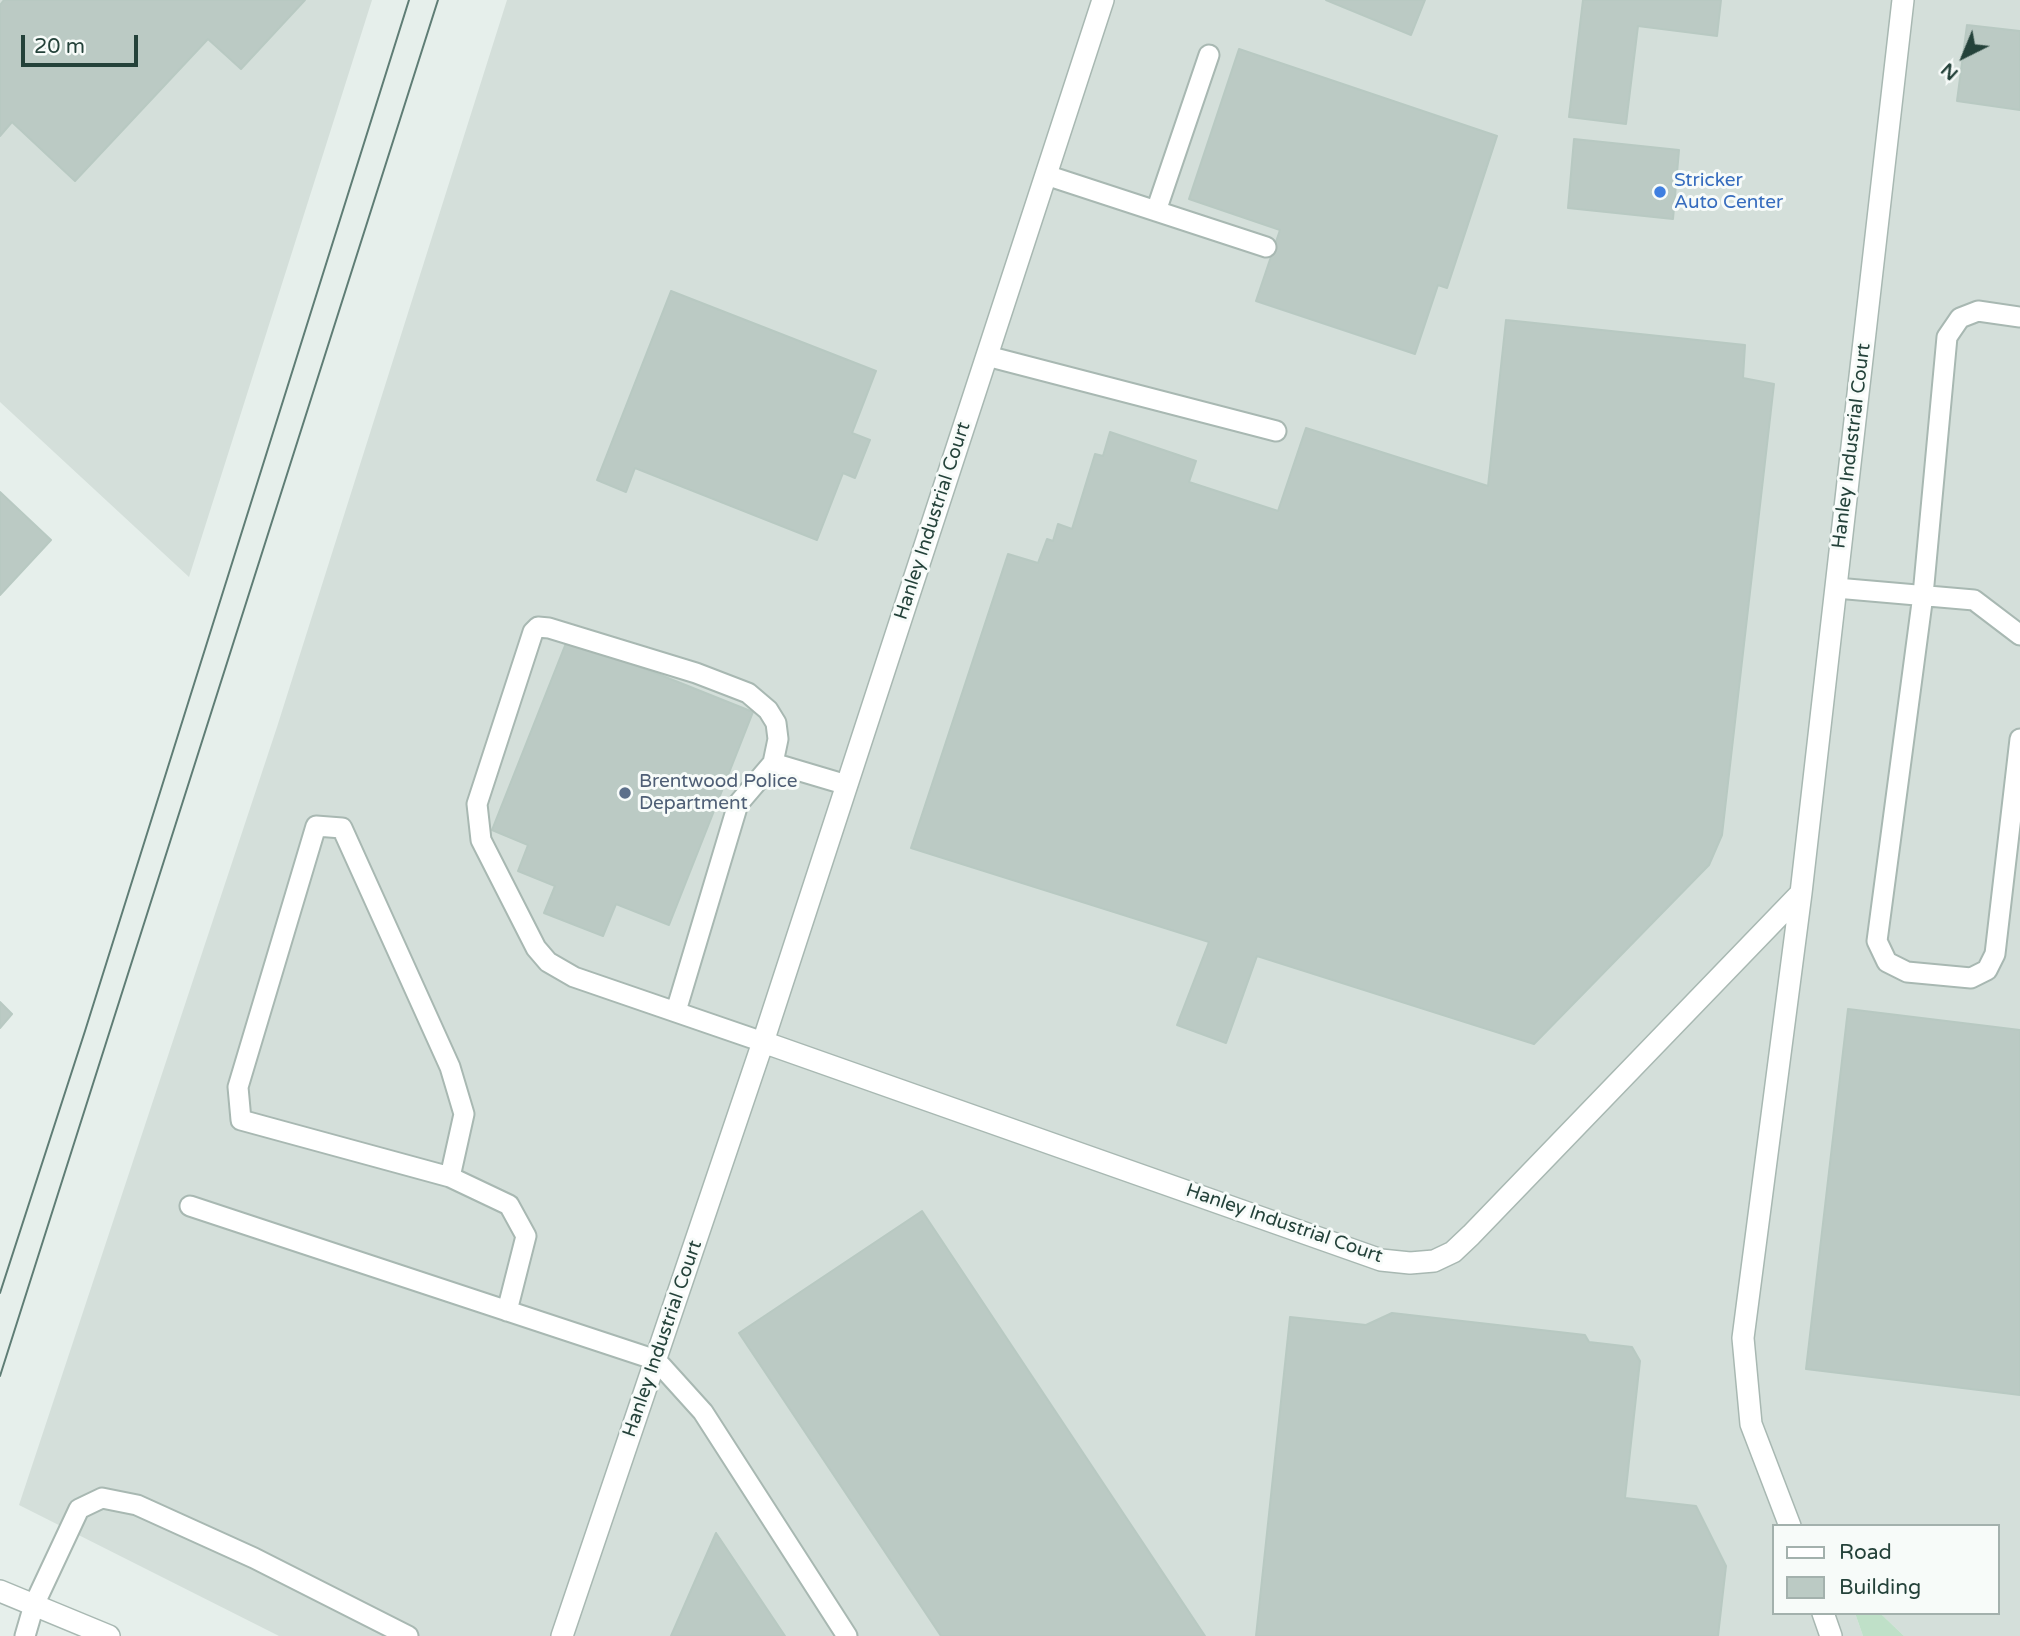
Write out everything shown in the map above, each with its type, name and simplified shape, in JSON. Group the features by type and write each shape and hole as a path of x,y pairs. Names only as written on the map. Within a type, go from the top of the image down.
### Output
{"street":[{"name":"Hanley Industrial Court","path":"562,1636 763,1042 1103,0"},
{"name":"Hanley Industrial Court","path":"1789,1524 1751,1424 1744,1338 1801,893 1903,0"},
{"name":"Hanley Industrial Court","path":"763,1042 1381,1259 1410,1264 1434,1261 1453,1252 1471,1235 1801,893"},
{"path":"0,1591 109,1636"},
{"path":"1824,1615 1831,1636"}],"lane":[{"path":"1156,211 1209,55"},
{"path":"1046,175 1266,247"},
{"path":"2020,317 1978,311 1960,318 1947,337 1923,595 1877,941 1887,962 1907,972 1971,978 1987,970 1995,954 2020,739"},
{"path":"987,356 1276,431"},
{"path":"1836,588 1974,600 2020,635"},
{"path":"676,1012 738,804 773,762 778,739 776,723 768,710 748,692 696,673 538,626 533,632 477,804 481,840 536,948 548,962 574,977 763,1042"},
{"path":"773,762 847,785"},
{"path":"450,1177 464,1114 450,1067 342,828 316,826 238,1087 241,1120 450,1177 509,1205 526,1236 507,1311"},
{"path":"190,1206 656,1360 703,1412 847,1636"},
{"path":"25,1636 34,1605 79,1509 102,1498 137,1505 254,1558 408,1636"}],"shaded area":[{"path":"0,0 372,0 189,577 0,402"},
{"path":"507,0 2020,0 2020,1636 1904,1636 1882,1615 1999,1615 1999,1524 1772,1524 1772,1615 1856,1615 1863,1636 279,1636 19,1505 277,727"}],"green space":[{"path":"1856,1615 1882,1615 1904,1636 1863,1636"}],"building":[{"path":"4,0 305,0 241,69 208,39 75,181 12,122 0,136 0,5"},
{"path":"1326,0 1425,0 1411,35"},
{"path":"1583,0 1721,0 1717,36 1638,26 1626,124 1569,117"},
{"path":"1967,25 2020,31 2020,110 1957,101"},
{"path":"1239,49 1497,136 1447,288 1438,285 1415,354 1256,301 1280,230 1189,199"},
{"path":"1574,139 1679,150 1673,219 1568,208"},
{"path":"671,291 876,371 852,433 870,440 855,478 843,473 817,540 635,468 626,492 597,480"},
{"path":"1506,320 1745,345 1743,378 1774,384 1722,835 1709,865 1534,1044 1257,956 1226,1043 1177,1025 1209,942 911,848 1008,554 1038,563 1047,539 1053,541 1058,524 1072,529 1095,454 1103,456 1110,432 1196,461 1189,482 1278,511 1306,428 1488,486"},
{"path":"0,492 51,540 0,595"},
{"path":"568,638 753,712 669,925 616,904 603,936 544,913 555,886 518,871 528,845 492,830"},
{"path":"0,1002 12,1014 0,1028"},
{"path":"1848,1009 2020,1030 2020,1395 1806,1369"},
{"path":"922,1211 1205,1636 941,1636 739,1333"},
{"path":"1392,1313 1585,1335 1589,1342 1632,1347 1640,1361 1625,1498 1696,1506 1726,1566 1718,1636 1256,1636 1290,1317 1366,1325"},
{"path":"716,1533 785,1636 671,1636"}],"tram line":[{"path":"0,1293 409,0"},
{"path":"0,1376 438,0"}],"place":[{"name":"Stricker Auto Center","path":"1660,192"},
{"name":"Brentwood Police Department","path":"625,793"}]}
